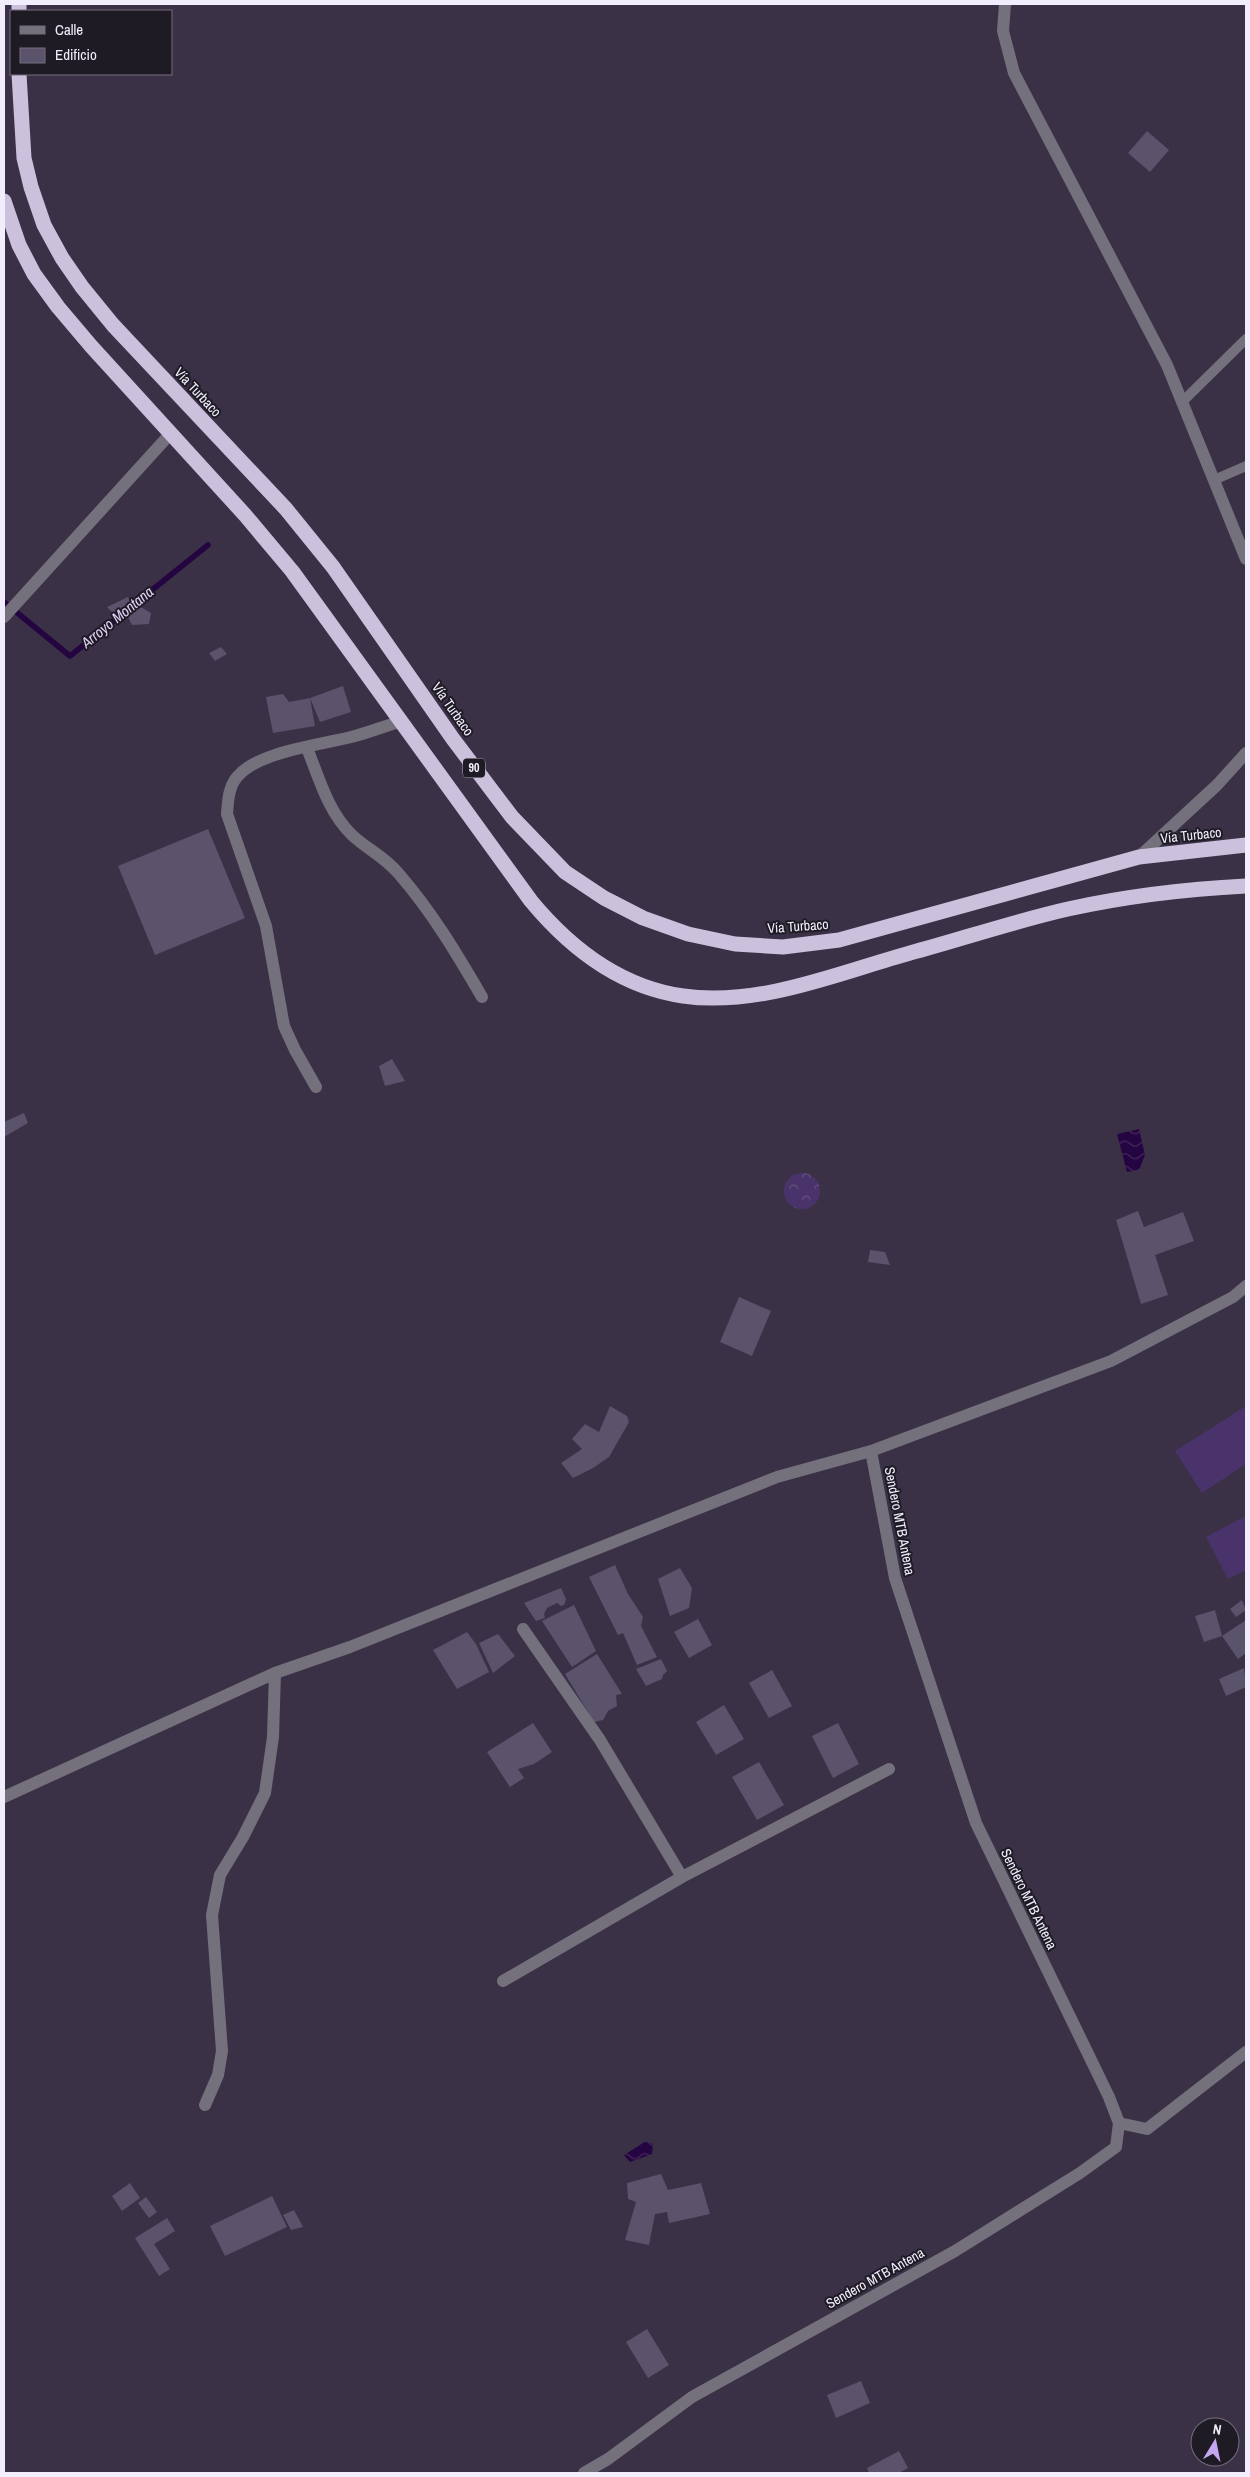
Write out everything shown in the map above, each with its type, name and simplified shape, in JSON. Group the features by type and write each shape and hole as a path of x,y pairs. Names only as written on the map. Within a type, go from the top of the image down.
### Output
{"highway":[{"name":"Vía Turbaco","path":"19,75 24,158 44,225 67,266 113,325 292,516 333,567 494,796 530,837 565,872 604,898 643,918 688,934 736,944 783,947 839,940 1138,857 1246,845"},
{"name":"90","path":"4,201 19,244 34,274 58,308 245,515 292,571 399,722 550,924 575,947 612,972 656,990 683,996 714,999 748,996 800,984 1067,910 1136,896 1246,886"}],"street":[{"path":"1005,4 1003,31 1014,73 1167,365 1246,559"},
{"path":"4,617 171,433"},
{"path":"316,1087 284,1026 266,926 227,814 228,796 236,778 250,765 277,754 357,736 399,722"},
{"path":"307,748 327,798 338,819 352,835 386,858 400,874 450,941 482,997"},
{"path":"1138,857 1217,785 1246,753"},
{"name":"Sendero MTB Antena","path":"584,2473 608,2459 692,2397 955,2251 1080,2173 1116,2147 1119,2123 1109,2098 976,1823 895,1578 871,1451 1111,1361 1233,1297 1246,1286"},
{"path":"4,1797 275,1673 359,1643 777,1477 871,1451"},
{"path":"523,1629 600,1740 682,1877"},
{"path":"205,2106 218,2075 222,2051 212,1916 220,1875 244,1837 265,1793 273,1737 275,1673"},
{"path":"502,1981 682,1877 889,1769"},
{"path":"1119,2123 1147,2129 1246,2052"}],"lane":[{"path":"1182,402 1246,340"},
{"path":"1214,480 1246,466"}],"green space":[{"path":"802,1173 815,1178 820,1191 815,1204 802,1209 789,1204 784,1191 789,1178"},
{"path":"1246,1406 1246,1464 1202,1493 1175,1451"},
{"path":"1246,1516 1246,1570 1228,1579 1206,1537"}],"water":[{"path":"1139,1129 1145,1155 1139,1170 1127,1172 1117,1134"},
{"path":"646,2141 653,2144 652,2154 630,2162 624,2155"}],"building":[{"path":"1147,131 1169,150 1150,172 1128,153"},
{"path":"128,597 131,603 128,607 131,612 141,607 151,613 149,624 132,625 127,615 123,618 117,617 107,607"},
{"path":"221,647 227,654 215,661 209,653"},
{"path":"343,686 351,712 320,722 310,698"},
{"path":"283,694 289,702 310,698 315,726 273,733 266,697"},
{"path":"208,829 245,918 155,955 118,866"},
{"path":"392,1059 405,1081 385,1086 379,1066"},
{"path":"24,1113 28,1123 4,1137 4,1122"},
{"path":"1138,1211 1144,1227 1183,1212 1194,1241 1155,1255 1168,1295 1141,1304 1116,1220"},
{"path":"870,1250 885,1252 890,1265 868,1262"},
{"path":"739,1297 771,1311 752,1356 720,1342"},
{"path":"610,1406 627,1416 629,1422 609,1457 573,1478 561,1463 582,1449 572,1439 585,1424 599,1432"},
{"path":"615,1565 628,1594 643,1617 641,1626 657,1657 637,1665 623,1633 618,1635 589,1577"},
{"path":"680,1568 692,1588 689,1608 670,1616 658,1579"},
{"path":"561,1588 566,1599 564,1605 561,1606 557,1603 547,1608 544,1614 545,1618 536,1621 524,1603"},
{"path":"1242,1600 1246,1610 1236,1617 1230,1609"},
{"path":"574,1605 596,1651 572,1667 542,1621"},
{"path":"1215,1610 1222,1636 1204,1642 1195,1616"},
{"path":"698,1619 712,1645 689,1658 674,1632"},
{"path":"1246,1620 1246,1653 1238,1659 1222,1636"},
{"path":"467,1632 476,1644 489,1672 457,1689 433,1650"},
{"path":"498,1634 515,1656 493,1673 479,1643"},
{"path":"597,1654 622,1694 616,1695 617,1706 608,1711 603,1720 594,1722 565,1674"},
{"path":"661,1659 667,1671 662,1679 646,1686 636,1669"},
{"path":"1244,1668 1246,1687 1226,1696 1219,1679"},
{"path":"772,1670 792,1706 769,1718 749,1683"},
{"path":"724,1705 744,1739 716,1755 696,1722"},
{"path":"533,1723 552,1752 534,1764 518,1769 524,1778 510,1787 487,1752"},
{"path":"838,1723 859,1764 833,1778 812,1736"},
{"path":"759,1762 784,1805 757,1820 732,1777"},
{"path":"661,2174 668,2190 701,2183 710,2214 669,2223 667,2212 655,2214 649,2245 625,2240 636,2202 628,2199 627,2183"},
{"path":"130,2183 140,2198 122,2211 112,2196"},
{"path":"272,2196 287,2227 225,2256 210,2226"},
{"path":"146,2197 157,2212 149,2218 138,2203"},
{"path":"294,2210 303,2227 291,2230 283,2215"},
{"path":"167,2218 175,2231 154,2244 170,2269 159,2276 135,2238"},
{"path":"647,2329 669,2365 648,2378 626,2342"},
{"path":"861,2381 870,2403 836,2418 827,2395"},
{"path":"899,2451 908,2468 899,2473 869,2473 867,2468"}],"waterway":[{"name":"Arroyo Montana","path":"4,602 70,656 208,545"}]}
